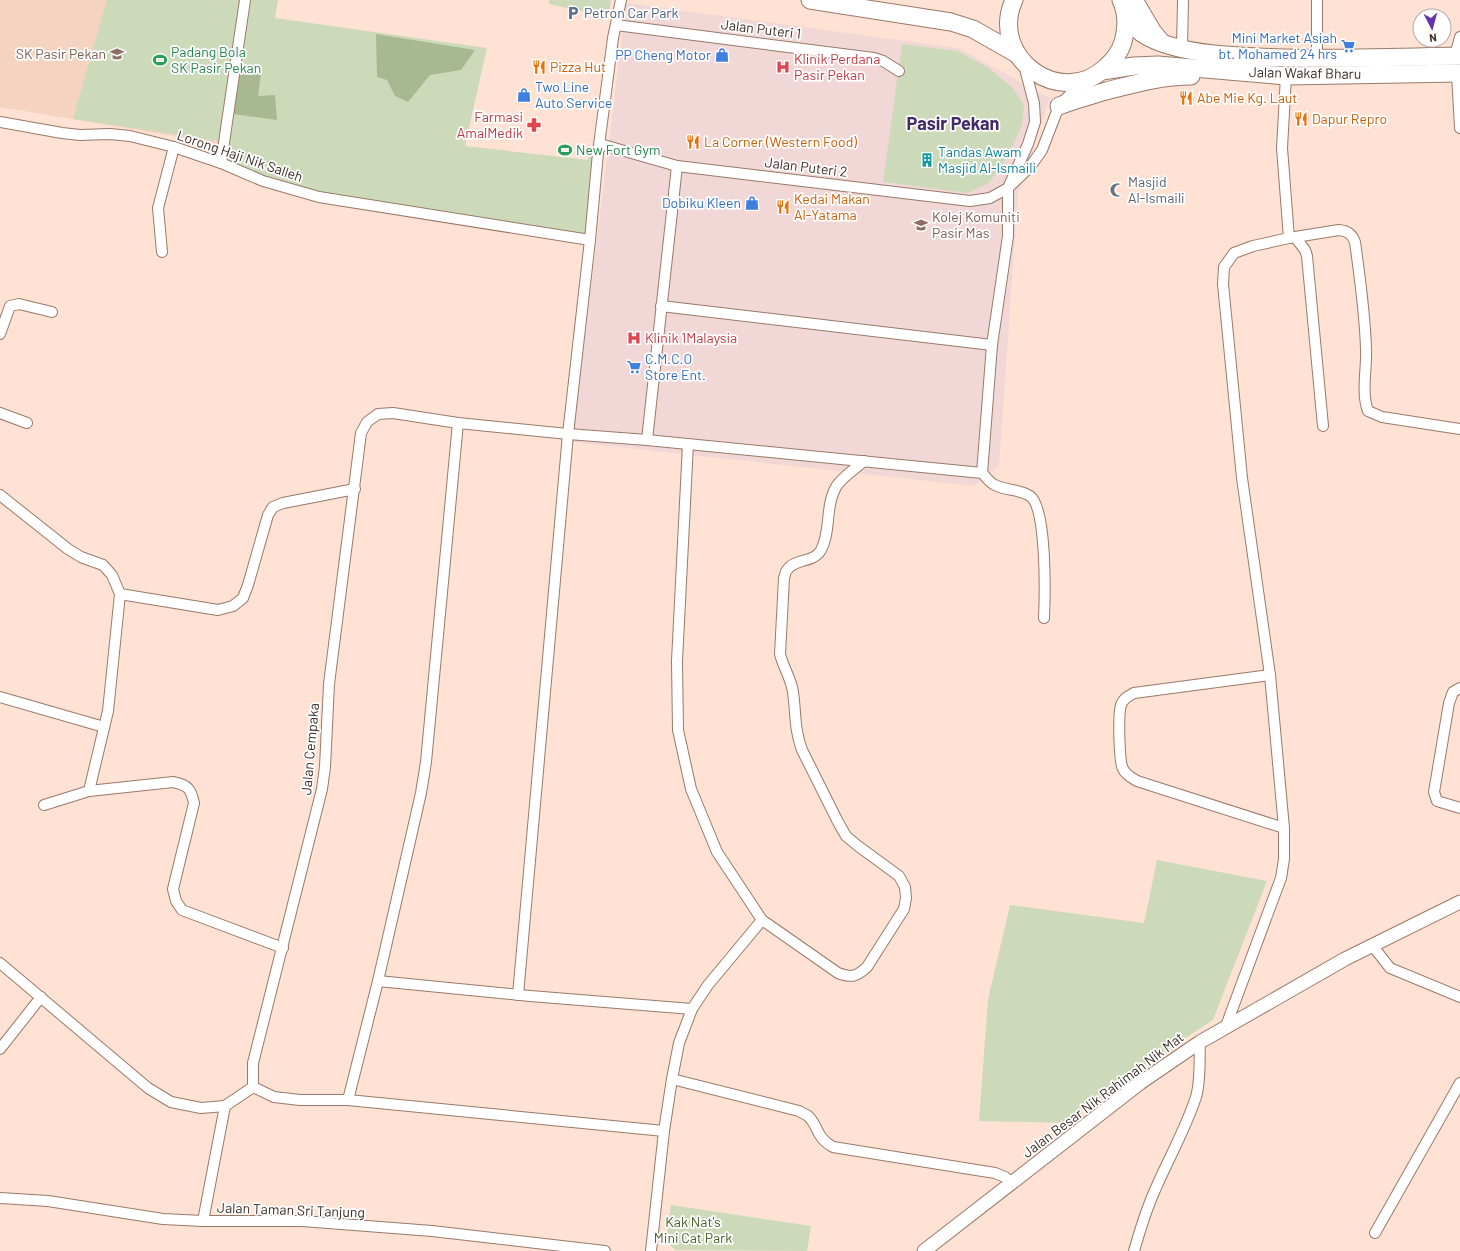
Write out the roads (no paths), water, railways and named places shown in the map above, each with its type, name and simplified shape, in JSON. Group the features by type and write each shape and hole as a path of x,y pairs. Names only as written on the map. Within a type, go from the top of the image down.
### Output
{"main road":[{"path":"810,0 951,22 973,29 1020,59 1033,72 1051,80 1070,82 1083,80 1102,71 1113,60 1121,47 1126,32 1126,16 1121,0"},
{"path":"1014,0 1009,17 1009,30 1011,42 1020,59"},
{"path":"1134,0 1152,32 1162,43"},
{"name":"Jalan Wakaf Bharu","path":"1126,16 1137,30 1162,43 1182,48 1227,55 1318,58 1457,56"},
{"name":"Jalan Wakaf Bharu","path":"1102,71 1134,66 1158,65 1286,76 1459,74"},
{"path":"1059,106 1159,78 1257,74"}],"street":[{"path":"221,163 245,0"},
{"path":"518,995 568,434 600,144 616,24 621,0"},
{"path":"1182,48 1183,0"},
{"path":"1317,0 1318,58"},
{"name":"Jalan Puteri 1","path":"616,24 877,59 899,70"},
{"path":"1457,56 1460,37"},
{"path":"982,473 992,345 1008,236 1008,188 1028,144 1035,122 1034,103 1020,59"},
{"path":"1459,74 1460,128"},
{"path":"1286,76 1282,148 1292,238 1305,250 1307,256 1323,426"},
{"path":"1059,106 1083,80"},
{"name":"Jalan Puteri 2","path":"600,144 677,166 970,201 990,198 1008,188 1030,167 1042,150 1059,106"},
{"name":"Lorong Haji Nik Salleh","path":"0,122 80,135 110,134 130,136 174,147 221,163 263,181 319,197 590,240"},
{"path":"162,252 158,208 174,147"},
{"path":"647,440 677,166"},
{"path":"1226,1026 1281,878 1284,859 1284,828 1270,675 1240,467 1223,284 1224,267 1234,253 1253,246 1339,230 1346,231 1352,235 1355,242 1365,319 1365,401 1368,410 1382,417 1460,429"},
{"path":"0,334 10,306 19,304 52,312"},
{"path":"661,306 992,345"},
{"path":"0,413 27,423"},
{"name":"Jalan Cempaka","path":"253,1087 253,1063 322,789 325,768 329,684 362,433 367,422 378,414 393,413 458,423"},
{"path":"348,1100 378,981 421,793 426,762 458,423 982,473 994,485 1022,492 1031,496 1037,505 1040,519 1044,567 1044,618"},
{"path":"688,444 677,661 678,730 691,789 717,852 762,920 838,973 848,977 859,975 867,968 904,909 906,898 905,887 899,876 846,836 838,822 802,750 796,727 793,692 790,680 782,664 780,654 784,578 787,569 795,563 813,558 821,551 824,543 831,500 837,486 864,462"},
{"path":"120,594 218,610 233,606 243,598 268,516 273,507 283,503 354,489"},
{"path":"0,495 68,549 81,557 103,565 112,575 120,594 111,691 89,791"},
{"path":"1270,675 1134,693 1126,697 1121,704 1120,713 1120,759 1123,769 1128,776 1137,781 1284,828"},
{"path":"1460,688 1453,692 1449,703 1434,792 1436,801 1460,808"},
{"path":"0,697 104,727"},
{"path":"44,805 89,791 173,782 184,784 192,792 194,803 173,889 176,901 182,910 283,948"},
{"name":"Jalan Besar Nik Rahimah Nik Mat","path":"924,1251 1140,1083 1200,1042 1345,959 1460,902"},
{"path":"651,1251 664,1131 679,1043 692,1009 708,985 762,920"},
{"path":"1372,945 1390,968 1460,997"},
{"path":"0,963 148,1088 171,1102 200,1108 225,1106 253,1087 274,1097 300,1100 348,1100 664,1131"},
{"path":"378,981 518,995 692,1009"},
{"path":"0,1049 41,997"},
{"path":"1134,1251 1145,1214 1196,1096 1199,1075 1200,1042"},
{"path":"672,1079 799,1111 808,1117 820,1137 825,1142 833,1146 995,1173 1005,1177 1012,1183"},
{"path":"1375,1233 1460,1083"},
{"path":"203,1221 225,1106"},
{"name":"Jalan Taman Sri Tanjung","path":"0,1198 54,1202 163,1219 203,1221 309,1221 432,1231 606,1251"}],"place":[{"name":"Petron Car Park","path":"573,13"},
{"name":"Mini Market Asiah bt. Mohamed 24 hrs","path":"1348,46"},
{"name":"SK Pasir Pekan","path":"117,54"},
{"name":"PP Cheng Motor","path":"722,55"},
{"name":"Padang Bola SK Pasir Pekan","path":"160,60"},
{"name":"Pizza Hut","path":"539,67"},
{"name":"Klinik Perdana Pasir Pekan","path":"783,67"},
{"name":"Two Line Auto Service","path":"524,95"},
{"name":"Abe Mie Kg. Laut","path":"1186,98"},
{"name":"Dapur Repro","path":"1301,119"},
{"name":"Farmasi AmalMedik","path":"534,125"},
{"name":"La Corner (Western Food)","path":"693,142"},
{"name":"New Fort Gym","path":"565,150"},
{"name":"Tandas Awam Masjid Al-Ismaili","path":"927,160"},
{"name":"Masjid Al-Ismaili","path":"1117,190"},
{"name":"Dobiku Kleen","path":"752,203"},
{"name":"Kedai Makan Al-Yatama","path":"783,207"},
{"name":"Kolej Komuniti Pasir Mas","path":"921,225"},
{"name":"Klinik 1Malaysia","path":"634,338"},
{"name":"C.M.C.O Store Ent.","path":"634,367"}],"district":[{"name":"Pasir Pekan","path":"953,124"}],"park label":[{"name":"Kak Nat's Mini Cat Park","path":"693,1230"}]}
